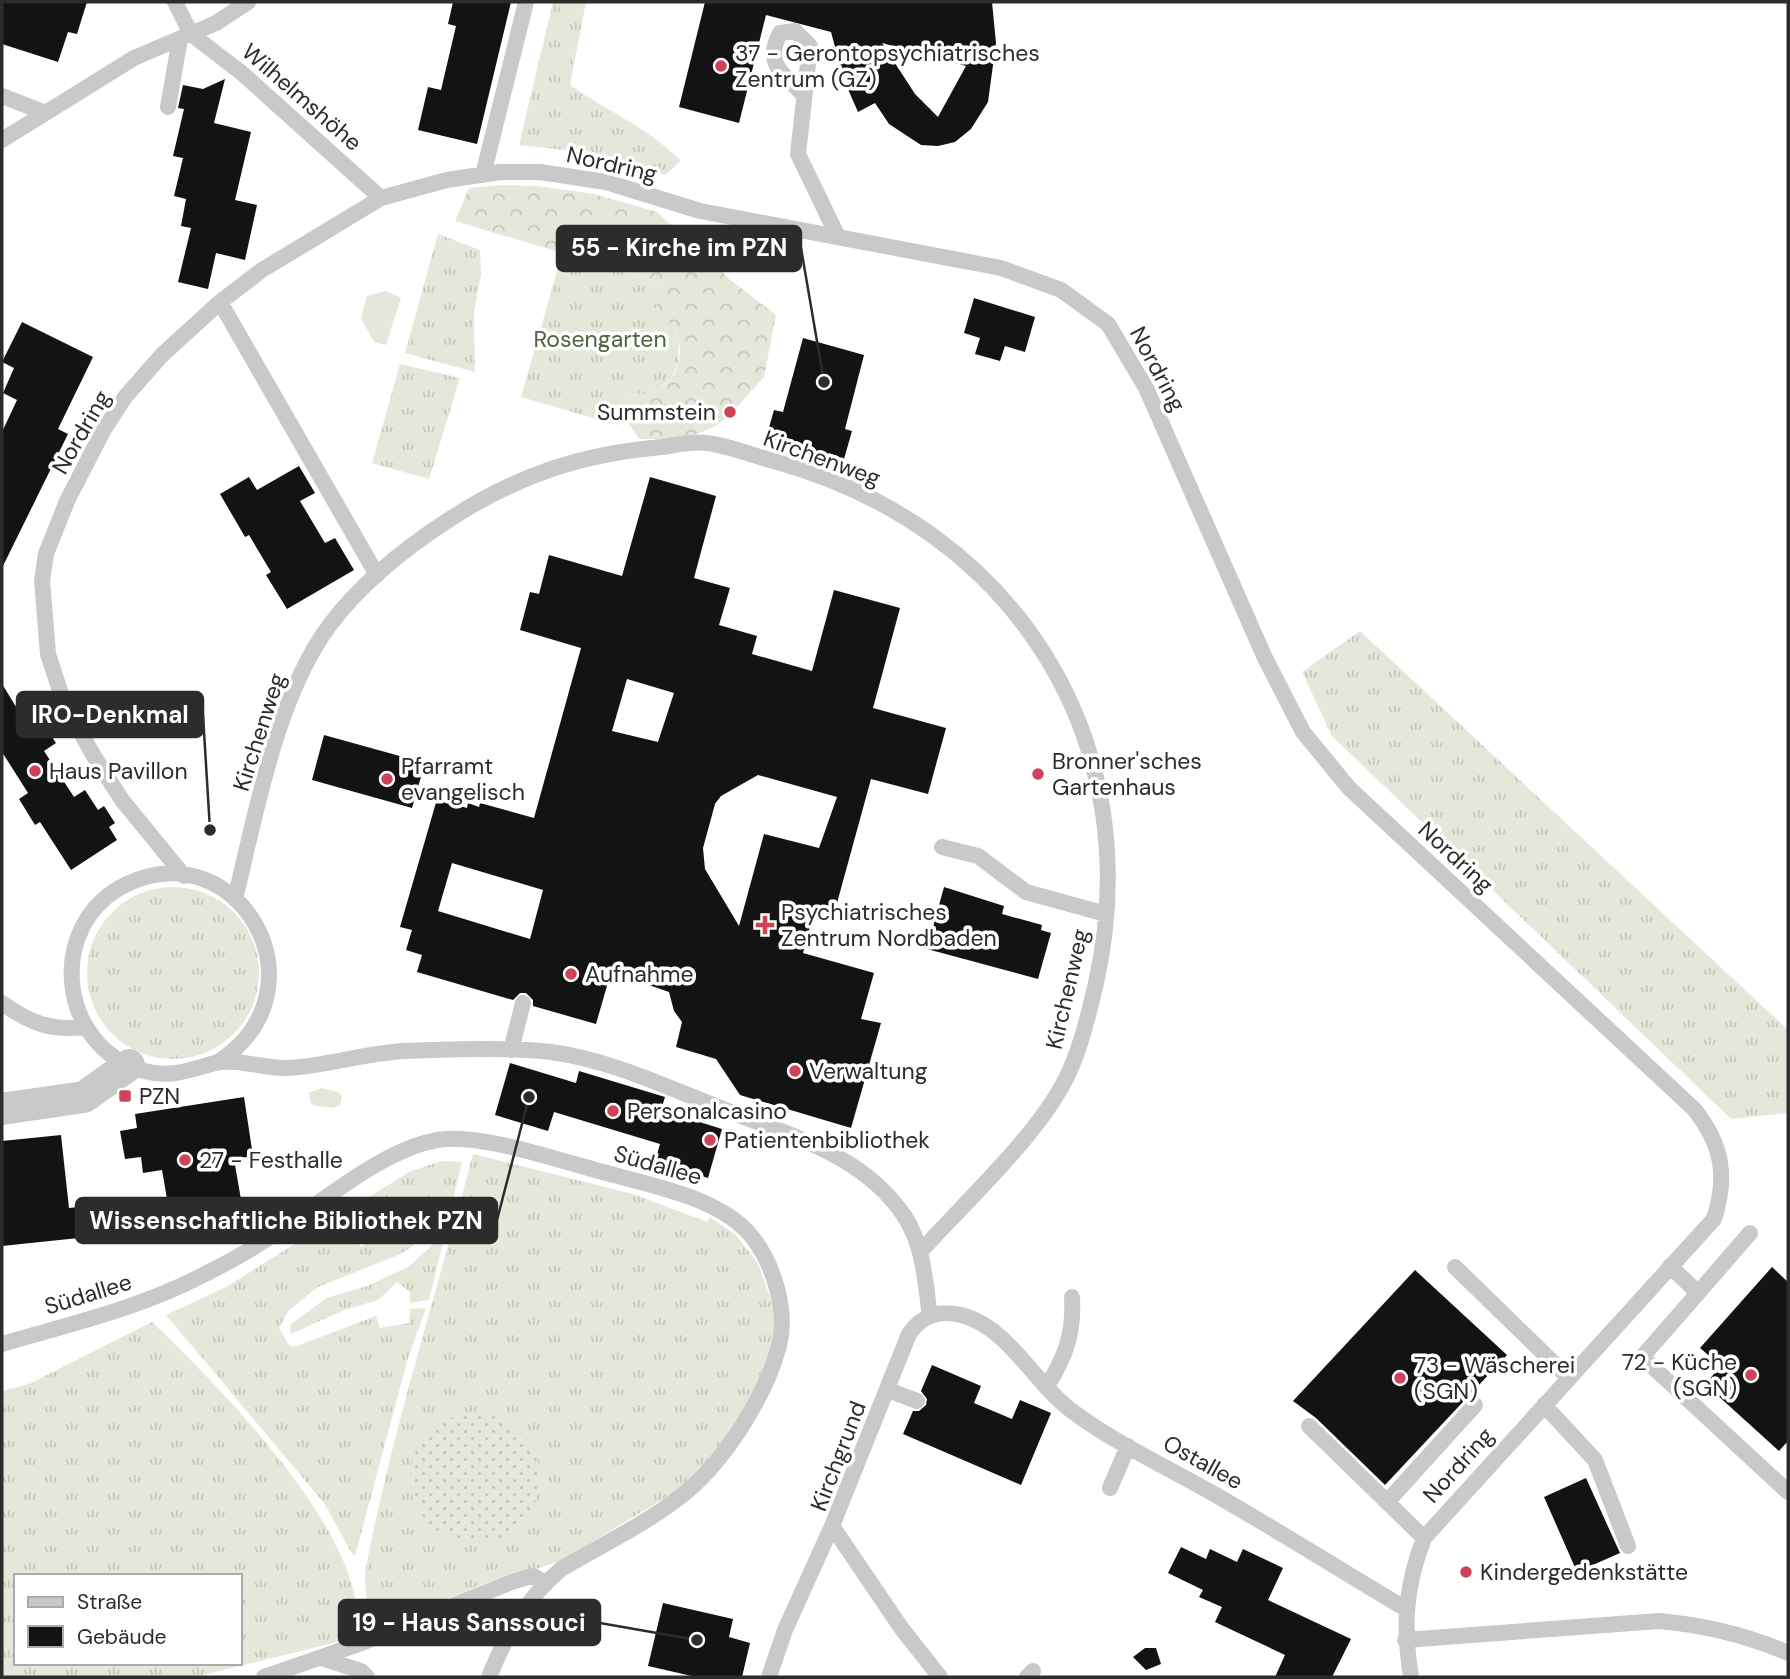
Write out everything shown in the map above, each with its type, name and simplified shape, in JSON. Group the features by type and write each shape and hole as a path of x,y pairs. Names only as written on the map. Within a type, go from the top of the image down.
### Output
{"street":[{"path":"2,1110 84,1097 128,1065"}],"lane":[{"name":"Wilhelmshöhe","path":"175,2 186,36 243,74 381,198"},
{"path":"2,140 43,112 134,58 216,23 248,2"},
{"path":"483,175 526,2"},
{"path":"168,107 186,36"},
{"path":"803,94 798,154 838,237"},
{"path":"2,96 43,112"},
{"name":"Nordring","path":"184,876 122,800 63,700 48,654 42,581 46,554 63,511 103,431 125,397 162,355 220,302 262,270 381,198 447,180 540,172 606,183 699,211 1001,268 1061,290 1108,324 1146,388 1265,658 1303,732 1349,788 1694,1109 1709,1128 1718,1148 1723,1171 1722,1194 1714,1219 1423,1538 1410,1573 1406,1609"},
{"path":"220,302 376,575"},
{"name":"Kirchenweg","path":"235,899 286,708 329,626 376,575 413,542 478,501 548,467 623,450 706,443 842,484 920,525 970,565 1018,616 1049,660 1088,752 1101,800 1109,850 1104,945 1088,1015 1070,1071 1039,1121 921,1251"},
{"path":"942,847 978,856 1026,892 1106,914"},
{"path":"157,875 184,876 211,884 235,899 258,927 266,949 270,983 267,999 254,1030 232,1053 218,1062 202,1069 171,1074 128,1065 103,1048 85,1027 75,1006 70,976 75,944 88,917 107,897 125,885 157,875"},
{"path":"2,1003 24,1019 43,1027 85,1027"},
{"path":"511,1050 523,1003"},
{"path":"218,1062 295,1068 405,1051 511,1050 555,1053 640,1076 786,1132 838,1156 883,1191 904,1215 921,1251 930,1316"},
{"name":"Südallee","path":"2,1344 137,1304 202,1276 265,1240 400,1153 444,1139 474,1140 532,1153 710,1204 752,1237 772,1273 781,1310 779,1344 754,1406 719,1457 681,1497 561,1569 545,1583 512,1626 489,1677"},
{"path":"1750,1233 1643,1357 1788,1492"},
{"path":"1671,1266 1698,1293"},
{"path":"1455,1267 1569,1377"},
{"path":"1047,1386 1069,1345 1073,1321 1072,1297"},
{"name":"Ostallee","path":"930,1316 945,1312 967,1317 992,1332 1070,1409 1128,1446 1296,1541 1406,1609"},
{"name":"Kirchgrund","path":"930,1316 917,1323 909,1334 832,1527 902,1629 940,1677"},
{"path":"888,1390 917,1401"},
{"path":"1387,1502 1475,1405"},
{"path":"1544,1405 1595,1460 1628,1546"},
{"path":"1309,1426 1423,1538"},
{"path":"1110,1488 1128,1446"},
{"path":"769,1677 785,1630 832,1527"},
{"path":"264,1677 321,1658 514,1581 533,1576 545,1583"},
{"path":"1406,1609 1405,1640 1411,1677"},
{"path":"1405,1640 1659,1621 1753,1638 1788,1653"},
{"path":"321,1658 361,1671 367,1677"}],"green space":[{"path":"553,2 586,2 570,85 642,129 669,149 681,161 665,175 593,153 519,145"},
{"path":"537,186 594,194 657,212 733,282 776,315 764,377 728,417 712,428 683,439 639,439 624,417 630,392 647,393 661,388 672,377 678,364 680,349 677,335 668,322 654,313 663,283 455,221 469,188"},
{"path":"438,234 480,250 481,274 474,313 475,372 405,353"},
{"name":"Rosengarten","path":"562,254 663,283 668,318 679,340 678,363 671,378 659,389 644,396 630,392 624,417 617,425 521,397"},
{"path":"386,291 401,298 386,345 374,342 361,318 367,296"},
{"path":"400,364 460,378 429,479 372,463"},
{"path":"775,440 836,457 833,468 772,451"},
{"path":"1360,631 1788,1030 1788,1113 1731,1119 1332,736 1302,672"},
{"path":"173,887 206,893 234,912 253,940 259,973 253,1006 234,1034 206,1053 173,1059 140,1053 112,1034 93,1006 87,973 93,940 112,912 140,893"},
{"path":"322,1088 338,1092 342,1098 340,1105 333,1108 311,1105 309,1093"},
{"path":"473,1154 633,1194 707,1222 710,1217 736,1235 757,1262 774,1307 773,1341 759,1386 717,1450 680,1489 564,1559 540,1568 514,1572 367,1631 365,1575 377,1515 402,1412"},
{"path":"441,1161 462,1162 429,1300 410,1303 410,1292 397,1282 378,1300 344,1310 291,1334 290,1325 326,1298 367,1286 408,1267 436,1242 439,1225 426,1206 414,1198 361,1224 347,1211 409,1172"},
{"path":"337,1217 361,1247 401,1221 414,1217 421,1228 414,1245 401,1254 318,1287 289,1310 279,1328 289,1345 294,1347 376,1316 380,1328 409,1323 410,1309 426,1308 408,1358 355,1556 324,1503 166,1315 228,1286"},
{"path":"152,1322 242,1415 274,1452 303,1492 328,1531 346,1569 356,1604 354,1630 341,1641 195,1677 2,1677 2,1391 29,1384"},
{"path":"475,1413 500,1417 521,1432 536,1453 540,1478 536,1503 521,1524 500,1539 475,1543 450,1539 429,1524 414,1503 410,1478 414,1453 429,1432 450,1417"}],"building":[{"path":"2,2 87,2 77,34 68,32 58,62 2,44"},
{"path":"453,2 511,2 477,144 418,130 428,87 441,90 456,26 448,24"},
{"path":"705,2 992,2 996,43 988,102 971,129 955,142 938,146 921,145 889,124 875,103 858,112 844,80 831,32 766,15 739,123 679,107","holes":["882,43 966,66 938,117 915,94"]},
{"path":"225,79 214,123 251,132 235,200 257,205 245,260 216,253 208,289 178,282 191,228 181,226 186,199 174,196 183,158 173,156 184,109 178,108 183,85 203,89"},
{"path":"974,298 1035,317 1025,352 1005,346 1000,361 975,354 980,338 964,333"},
{"path":"22,322 93,357 58,429 68,434 2,568 2,432 17,400 3,393 14,368 2,362"},
{"path":"803,338 864,355 845,429 852,431 844,459 766,438 774,410 783,412"},
{"path":"299,466 315,493 300,501 325,543 335,538 354,570 287,609 266,575 271,572 249,535 245,537 220,494 249,477 257,490"},
{"path":"650,477 716,496 694,578 730,588 719,625 757,636 752,654 812,671 834,590 900,608 873,708 946,728 928,794 871,779 834,914 815,908 803,953 874,973 861,1019 881,1023 851,1128 740,1095 716,1059 676,1047 682,1022 674,1011 669,992 611,972 596,1024 533,1006 533,1000 526,993 520,993 513,1000 417,972 422,955 406,950 412,930 400,927 437,799 467,808 468,803 479,807 480,803 534,818 581,648 520,630 530,592 539,594 549,555 622,576","holes":["627,679 674,693 658,742 612,731","758,775 837,797 819,848 764,834 739,926 705,869 703,848 715,804 721,796","452,863 543,890 530,939 438,911"]},
{"name":"Haus Pavillon","path":"2,684 18,710 44,707 44,725 56,743 44,751 74,797 85,790 98,810 104,806 115,823 109,827 117,840 71,870 40,822 35,825 19,799 28,793 2,752"},
{"path":"324,735 425,763 412,808 312,780"},
{"path":"944,887 1004,906 1002,914 1042,925 1041,930 1051,933 1038,979 927,949"},
{"path":"510,1063 576,1083 579,1071 665,1097 661,1110 722,1129 708,1178 655,1162 660,1144 554,1112 548,1131 495,1115"},
{"name":"27 - Festhalle","path":"244,1097 253,1156 234,1159 243,1211 171,1222 162,1170 143,1173 141,1157 125,1159 120,1131 137,1128 135,1114"},
{"path":"61,1135 69,1208 114,1203 117,1234 2,1246 2,1141"},
{"name":"72 - Küche (SGN)","path":"1772,1267 1788,1282 1788,1441 1779,1451 1705,1384 1721,1366 1700,1348"},
{"name":"73 - Wäscherei (SGN)","path":"1415,1270 1507,1355 1385,1485 1316,1418 1293,1401"},
{"path":"932,1365 981,1386 974,1403 1012,1419 1020,1400 1051,1413 1021,1485 903,1434 913,1411 919,1411 926,1405 927,1399 921,1391"},
{"path":"1586,1478 1620,1553 1577,1572 1544,1497"},
{"path":"1181,1547 1206,1559 1210,1549 1237,1562 1243,1549 1283,1568 1268,1600 1351,1639 1332,1677 1275,1677 1285,1655 1215,1622 1222,1607 1199,1597 1203,1590 1168,1573"},
{"path":"663,1603 733,1619 729,1637 750,1643 742,1677 696,1677 648,1666"},
{"path":"1145,1648 1156,1648 1161,1664 1146,1670 1133,1657"}],"place":[{"name":"37 - Gerontopsychiatrisches Zentrum (GZ)","path":"721,66"},
{"name":"55 - Kirche im PZN","path":"824,382"},
{"name":"Summstein","path":"730,412"},
{"name":"Haus Pavillon","path":"35,771"},
{"name":"Bronner'sches Gartenhaus","path":"1038,774"},
{"name":"Pfarramt evangelisch","path":"387,779"},
{"name":"IRO-Denkmal","path":"210,830"},
{"name":"Psychiatrisches Zentrum Nordbaden","path":"765,925"},
{"name":"Aufnahme","path":"571,974"},
{"name":"Verwaltung","path":"795,1071"},
{"name":"PZN","path":"125,1096"},
{"name":"Wissenschaftliche Bibliothek PZN","path":"529,1097"},
{"name":"Personalcasino","path":"613,1111"},
{"name":"Patientenbibliothek","path":"710,1140"},
{"name":"27 - Festhalle","path":"185,1160"},
{"name":"72 - Küche (SGN)","path":"1751,1375"},
{"name":"73 - Wäscherei (SGN)","path":"1400,1378"},
{"name":"Kindergedenkstätte","path":"1466,1572"},
{"name":"19 - Haus Sanssouci","path":"697,1640"}]}
